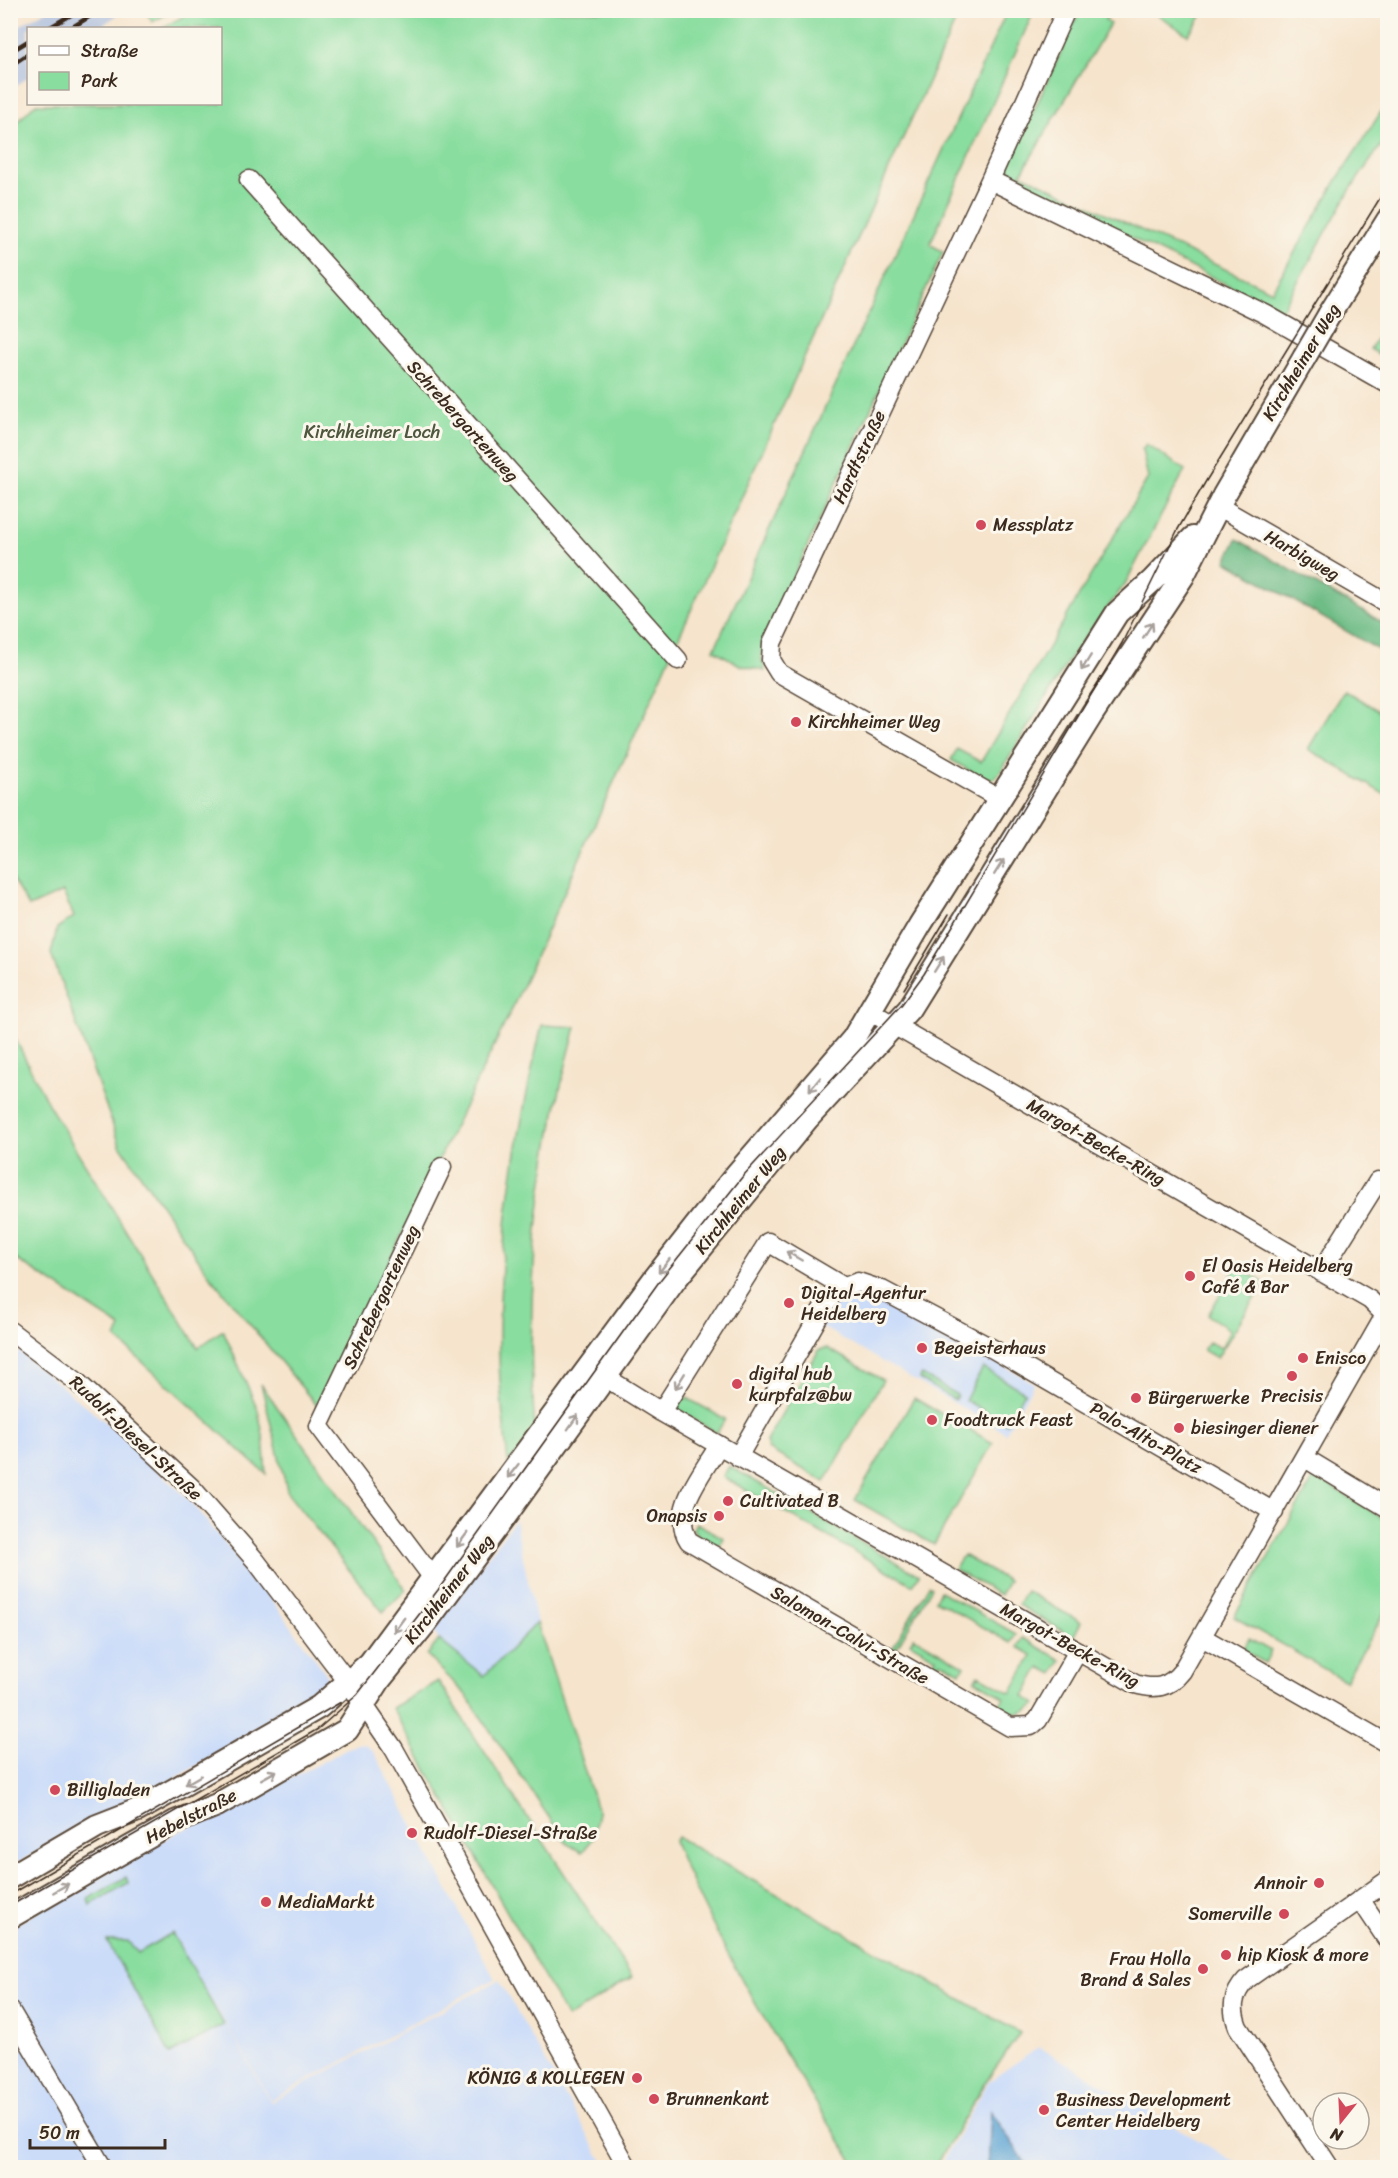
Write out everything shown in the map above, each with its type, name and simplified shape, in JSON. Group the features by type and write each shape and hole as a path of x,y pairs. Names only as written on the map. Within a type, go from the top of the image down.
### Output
{"street":[{"name":"Hardtstraße","path":"1000,799 779,673 771,660 772,643 990,180 1066,10"},
{"name":"Schrebergartenweg","path":"249,180 385,335 678,660"},
{"path":"990,180 1265,314 1388,384"},
{"name":"Kirchheimer Weg","path":"363,1705 380,1679 427,1621 674,1281 807,1119 909,1009 930,979 1092,714 1183,576 1218,506 1329,315 1388,220"},
{"name":"Kirchheimer Weg","path":"348,1682 370,1663 655,1278 736,1175 853,1039 871,1012 920,925 1117,613 1180,553 1218,506"},
{"name":"Harbigweg","path":"1218,506 1388,604"},
{"name":"Margot-Becke-Ring","path":"605,1377 661,1412 1135,1684 1158,1688 1176,1680 1386,1317 1370,1300 871,1012"},
{"name":"Schrebergartenweg","path":"319,1426 442,1167"},
{"path":"1321,1272 1378,1181"},
{"path":"661,1412 768,1242 844,1287"},
{"name":"Palo-Alto-Platz","path":"844,1287 858,1282 882,1290 993,1349 1274,1512"},
{"path":"738,1456 824,1307 835,1291 844,1287"},
{"name":"Rudolf-Diesel-Straße","path":"10,1331 76,1381 191,1487 256,1561 348,1682 394,1749 628,2168"},
{"name":"Kirchheimer Weg","path":"319,1426 434,1578"},
{"name":"Salomon-Calvi-Straße","path":"719,1445 684,1509 681,1526 689,1541 989,1716 1010,1727 1031,1726 1038,1720 1078,1651"},
{"path":"1305,1458 1388,1508"},
{"path":"1202,1637 1388,1744"},
{"name":"Hebelstraße","path":"10,1877 97,1826 138,1810 319,1707 348,1682"},
{"name":"Hebelstraße","path":"10,1917 166,1827 217,1805 321,1746 347,1730 363,1705"},
{"path":"1330,2168 1238,2027 1232,2007 1235,1995 1246,1980 1388,1881"},
{"path":"1360,1899 1388,1941"},
{"path":"10,2010 103,2168"}],"shaded area":[{"path":"48,10 124,11 100,27 27,27 27,78 11,90 11,30"},
{"path":"859,1286 1034,1383 1006,1433 822,1327 838,1300"},
{"path":"11,1345 116,1431 186,1497 260,1584 325,1672 328,1683 310,1701 121,1809 11,1865"},
{"path":"515,1520 537,1623 484,1676 439,1640 433,1631"},
{"path":"357,1744 365,1744 374,1752 495,1979 271,2100 195,1971 271,2102 499,1980 606,2167 11,2167 10,1928 178,1832 222,1814"},
{"path":"1039,2047 1244,2167 939,2168 989,2081"}],"green space":[{"path":"146,11 173,11 152,22"},
{"name":"Kirchheimer Loch","path":"193,11 960,11 511,1011 318,1407 210,1276 120,1145 51,954 57,928 74,917 63,892 29,907 11,878 10,136 16,123 34,105 222,105 222,27 164,27"},
{"path":"1007,11 1034,11 930,244 943,252 766,636 761,656 765,671 740,665 714,650"},
{"path":"1080,11 1112,11 1105,20 1110,24 1021,174 1272,291 1338,178 1387,103 1387,137 1352,187 1281,311 1013,180 1008,166"},
{"path":"1152,11 1205,11 1188,35"},
{"path":"1383,329 1387,331 1387,360 1370,349"},
{"path":"1146,444 1185,470 1125,584 1070,658 1001,771 993,779 981,777 951,760 957,749 981,762 1148,478 1142,450"},
{"path":"1237,539 1387,625 1387,655 1226,561"},
{"path":"1344,690 1387,716 1387,796 1308,749"},
{"path":"542,1025 576,1027 552,1129 537,1232 531,1337 536,1441 508,1462 499,1367 499,1311 505,1229 524,1106"},
{"path":"11,1030 48,1104 198,1348 223,1330 258,1410 263,1435 266,1474 116,1338 121,1327 11,1256"},
{"path":"1237,1266 1264,1283 1217,1358 1203,1350 1208,1342 1221,1348 1230,1330 1208,1315"},
{"path":"827,1348 883,1380 825,1482 768,1449 766,1441 819,1350"},
{"path":"983,1368 1025,1392 1007,1424 965,1400"},
{"path":"922,1375 957,1395 955,1400 919,1379"},
{"path":"261,1384 406,1590 383,1612 288,1494"},
{"path":"678,1393 725,1419 717,1433 671,1406"},
{"path":"914,1398 993,1443 934,1545 855,1500"},
{"path":"729,1466 919,1575 913,1585 723,1477"},
{"path":"1315,1476 1387,1521 1387,1608 1345,1681 1234,1617"},
{"path":"696,1523 724,1538 718,1549 699,1538 693,1529"},
{"path":"963,1555 1008,1581 1000,1595 954,1569"},
{"path":"929,1585 932,1587 895,1651 892,1649"},
{"path":"940,1591 1016,1634 1011,1643 935,1600"},
{"path":"1026,1591 1081,1622 1073,1637 1018,1605"},
{"path":"537,1623 598,1812 593,1839 582,1852 567,1844 466,1695 427,1655 439,1640 484,1676"},
{"path":"914,1637 964,1666 960,1672 940,1661 933,1674 928,1671 936,1658 910,1643"},
{"path":"1023,1638 1061,1660 1053,1674 1040,1667 1024,1696 1036,1704 1031,1708 1018,1713 997,1710 1004,1697 975,1680 979,1675 1011,1693 1032,1655 1018,1647"},
{"path":"1249,1639 1271,1651 1265,1663 1243,1650"},
{"path":"438,1681 632,1977 567,2018 392,1708"},
{"path":"677,1837 1020,2033 987,2080 935,2167 857,2167 758,2009 693,1885 674,1842"},
{"path":"126,1877 128,1883 90,1905 88,1899"},
{"path":"172,1933 224,2025 170,2054 107,1941 128,1941 138,1953"}],"water":[{"path":"991,2111 1028,2167 988,2167"}],"tram line":[{"path":"10,1906 318,1729 357,1695 438,1590 661,1279 743,1176 902,1004 924,974 1122,643 1177,531 1206,481 1388,185"},
{"path":"904,989 949,914"},
{"path":"10,1895 341,1702"}],"railway":[{"path":"51,27 79,10"},
{"path":"73,27 100,10"},
{"path":"10,52 27,42"},
{"path":"10,66 27,55"}],"place":[{"name":"Messplatz","path":"981,525"},
{"name":"Kirchheimer Weg","path":"796,722"},
{"name":"El Oasis Heidelberg Café & Bar","path":"1190,1276"},
{"name":"Digital-Agentur Heidelberg","path":"789,1303"},
{"name":"Begeisterhaus","path":"922,1348"},
{"name":"Enisco","path":"1303,1358"},
{"name":"Precisis","path":"1292,1376"},
{"name":"digital hub kurpfalz@bw","path":"737,1384"},
{"name":"Bürgerwerke","path":"1136,1398"},
{"name":"Foodtruck Feast","path":"932,1420"},
{"name":"biesinger diener","path":"1179,1428"},
{"name":"Cultivated B","path":"728,1501"},
{"name":"Onapsis","path":"719,1516"},
{"name":"Billigladen","path":"55,1790"},
{"name":"Rudolf-Diesel-Straße","path":"412,1833"},
{"name":"Annoir","path":"1319,1883"},
{"name":"MediaMarkt","path":"266,1902"},
{"name":"Somerville","path":"1284,1914"},
{"name":"hip Kiosk & more","path":"1226,1955"},
{"name":"Frau Holla Brand & Sales","path":"1203,1969"},
{"name":"KÖNIG & KOLLEGEN","path":"637,2078"},
{"name":"Brunnenkant","path":"654,2099"},
{"name":"Business Development Center Heidelberg","path":"1044,2110"}]}
